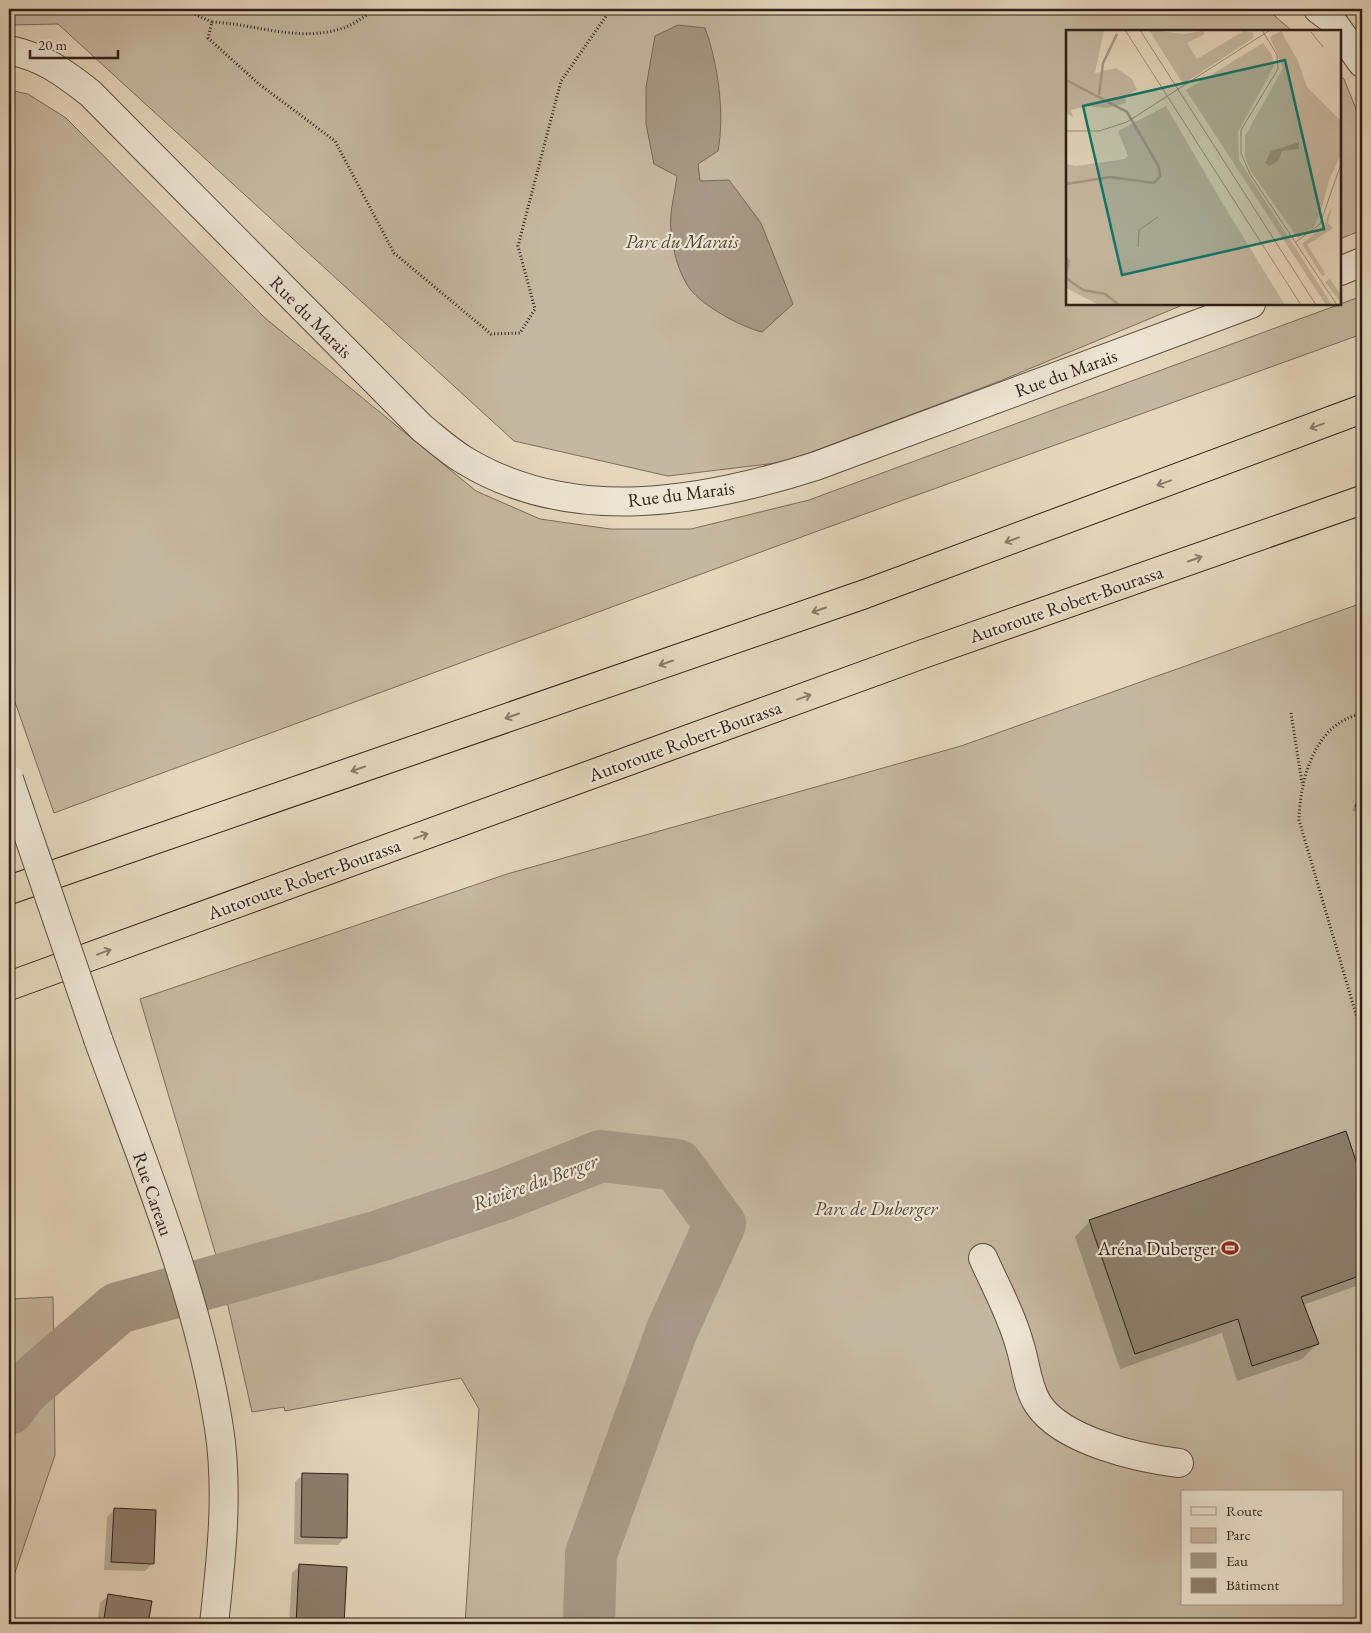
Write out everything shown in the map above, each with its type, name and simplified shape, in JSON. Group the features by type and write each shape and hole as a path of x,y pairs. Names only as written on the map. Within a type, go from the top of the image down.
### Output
{"highway":[{"path":"9,890 865,594 1362,409"},
{"name":"Autoroute Robert-Bourassa","path":"9,986 923,654 1362,500"}],"street":[{"path":"1318,9 1330,18 1339,30"},
{"path":"1341,33 1362,63"},
{"name":"Rue du Marais","path":"9,50 24,53 55,66 90,93 422,428 464,460 511,482 568,499 637,503 762,483 816,466 1248,305"},
{"path":"1341,271 1362,262"},
{"name":"Rue Careau","path":"9,778 198,1323 220,1429 224,1487 214,1624"},
{"path":"984,1258 1020,1346 1024,1366 1038,1404 1054,1422 1125,1454 1178,1463"}],"path":[{"path":"182,9 212,22 267,31 304,34 340,29 368,15 367,9"},
{"path":"212,22 208,38 259,84 334,140 394,253 491,334 520,332 535,309 518,246 561,81 611,9"},
{"path":"1291,713 1302,783 1299,820 1362,1035"},
{"path":"1302,783 1313,754 1329,730 1348,716 1362,714"}],"green space":[{"name":"Parc du Marais","path":"9,9 1267,9 1291,30 1066,30 1066,305 1183,305 1000,381 785,462 668,476 514,441 58,24 9,25"},
{"path":"1341,77 1344,79 1362,124 1362,230 1341,239"},
{"path":"9,90 28,94 66,118 265,318 476,491 540,519 610,529 691,529 809,500 1362,296 1362,334 815,532 54,813 9,685"},
{"name":"Parc de Duberger","path":"1362,603 1362,1624 465,1624 479,1409 461,1378 285,1411 284,1407 252,1412 218,1262 140,999 507,874 961,746"},
{"path":"53,1297 55,1455 9,1590 9,1299"}],"water":[{"path":"678,25 705,28 717,73 721,121 718,151 698,164 700,181 729,180 761,223 793,304 762,332 744,326 713,309 690,289 679,269 671,223 672,203 677,176 654,164 646,124 646,87 655,36"}],"building":[{"path":"1362,793 1362,810 1355,806"},
{"name":"Aréna Duberger","path":"1346,1131 1362,1179 1362,1275 1301,1297 1319,1344 1252,1366 1238,1319 1135,1354 1089,1220"},
{"path":"302,1473 348,1474 347,1538 301,1537"},
{"path":"114,1508 156,1510 154,1564 111,1562"},
{"path":"299,1564 347,1567 344,1624 296,1624"},
{"path":"108,1594 152,1601 148,1624 103,1624"}],"waterway":[{"name":"Rivière du Berger","path":"9,1409 22,1391 118,1308 379,1236 502,1195 601,1156 677,1165 720,1224 672,1330 591,1554 589,1624"}],"place":[{"name":"Aréna Duberger","path":"1230,1248"}]}
